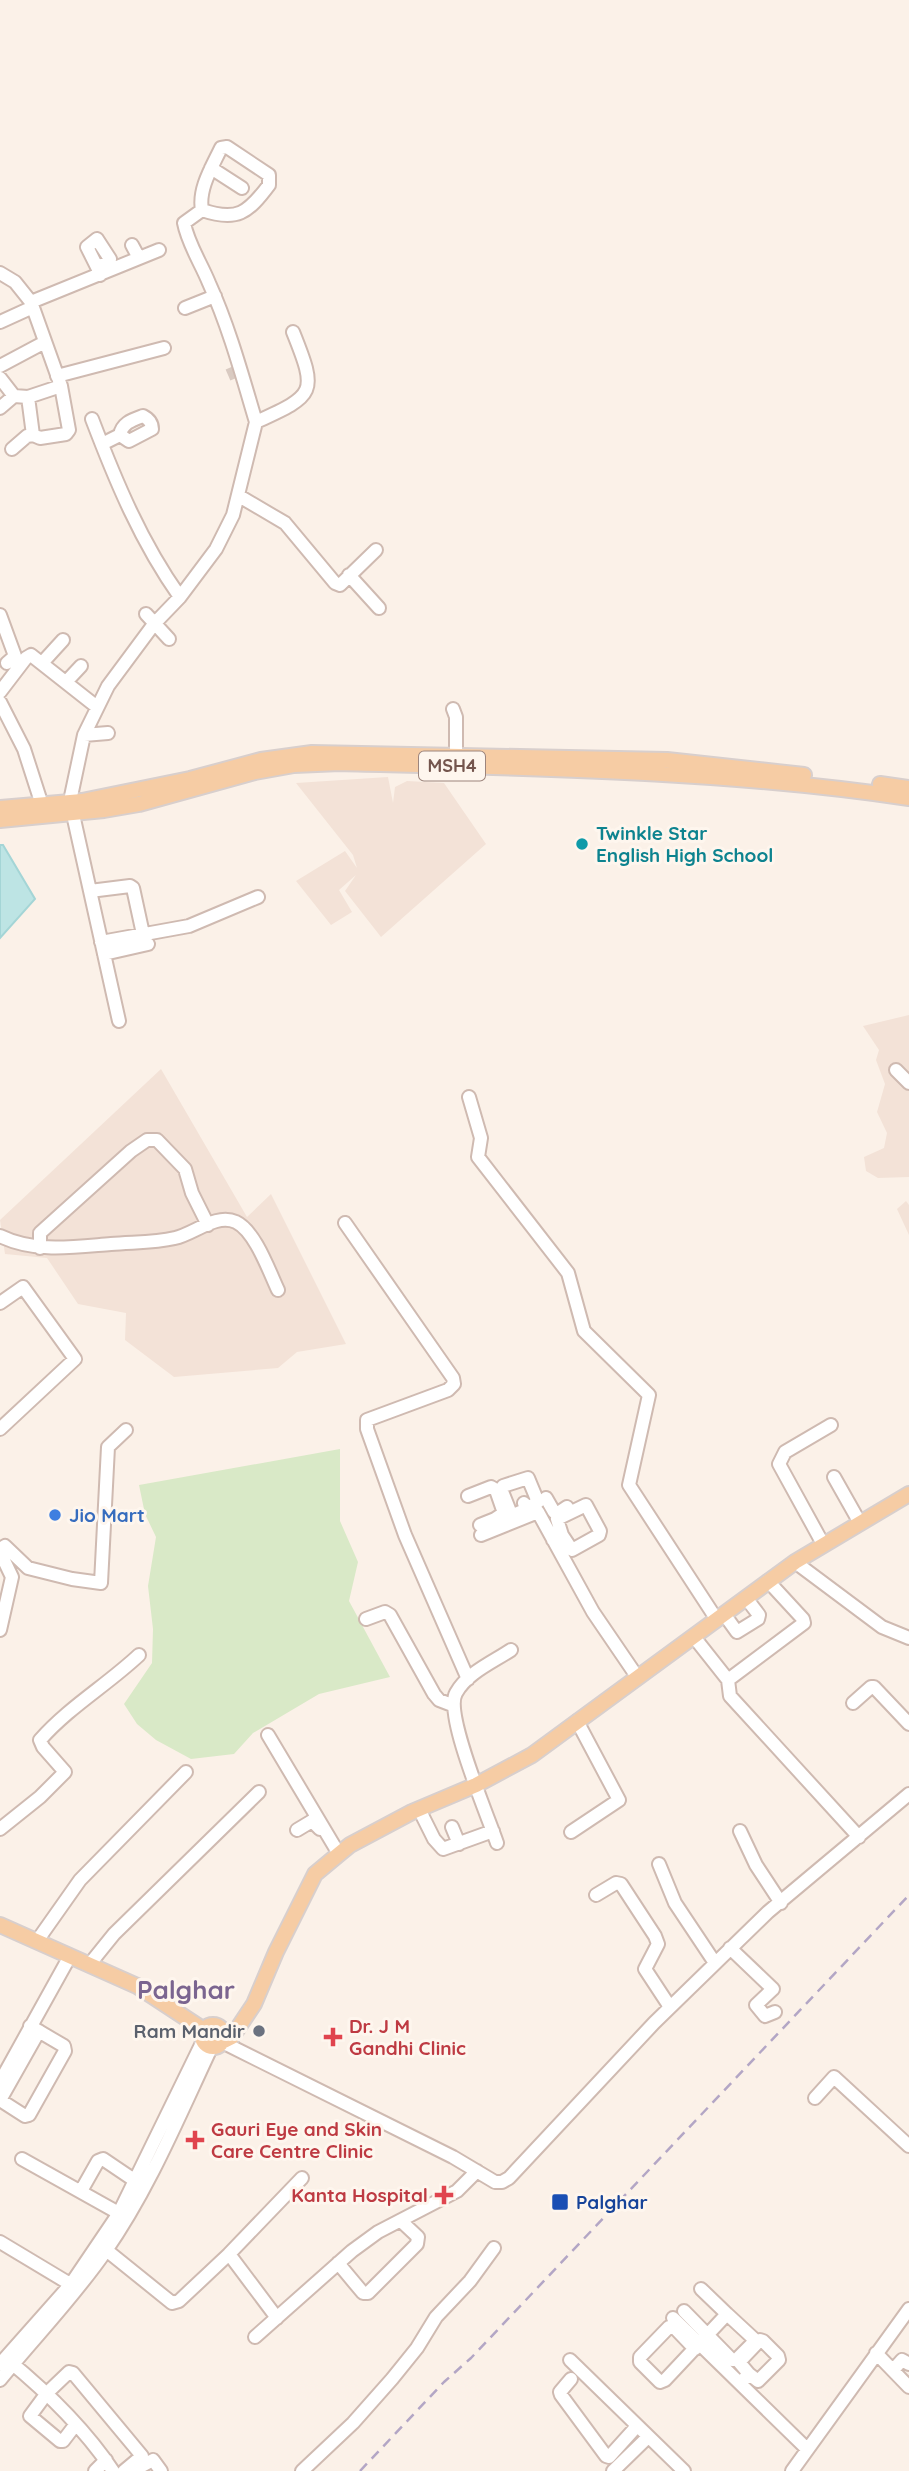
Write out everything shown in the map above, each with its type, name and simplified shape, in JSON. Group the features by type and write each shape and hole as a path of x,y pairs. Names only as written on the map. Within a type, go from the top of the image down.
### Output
{"main road":[{"name":"MSH4","path":"0,807 42,805 71,808 82,801 190,779 261,760 312,753 456,755 489,762"},
{"name":"MSH4","path":"596,765 667,760 909,788"},
{"name":"MSH4","path":"0,820 71,808 139,804 255,772 294,765 340,763 489,762 596,765 849,789 909,798"},
{"path":"0,1925 137,1986 210,2040 232,2037 254,2004 276,1952 315,1874 350,1845 532,1755 794,1562 909,1493"}],"street":[{"path":"227,147 269,176 269,185 255,204 231,216 222,217 202,210 200,201 221,148 227,147"},
{"path":"211,168 242,188"},
{"path":"119,1021 71,808 84,735 108,686 150,619 180,597 216,549 239,496 256,422 215,296 185,228 184,223 202,210"},
{"path":"132,245 139,258"},
{"path":"0,322 95,272 159,250"},
{"path":"0,273 15,282 32,304 59,381 69,430 66,434 40,438 27,436 12,449"},
{"path":"185,308 215,296"},
{"path":"256,422 294,404 304,395 308,384 306,364 293,332"},
{"path":"0,366 45,342"},
{"path":"0,408 21,396 59,381 164,348"},
{"path":"0,379 21,396 33,435"},
{"path":"92,419 142,537 180,597"},
{"path":"102,444 120,435"},
{"path":"239,496 285,523 335,583 340,584 376,550"},
{"path":"349,575 380,608"},
{"path":"0,615 15,656 8,664 0,692"},
{"path":"150,619 169,639"},
{"path":"42,663 63,640"},
{"path":"8,664 31,656 97,707"},
{"path":"66,682 81,666"},
{"path":"0,702 24,749 42,805"},
{"path":"453,709 456,718 456,755"},
{"path":"84,735 108,733"},
{"path":"90,891 130,886 133,888 146,939"},
{"path":"103,948 189,926 258,897"},
{"path":"896,1070 909,1083"},
{"path":"469,1097 481,1139 478,1157 568,1273 584,1331 649,1395 629,1485 721,1617 737,1632 758,1619 746,1598"},
{"path":"40,1248 40,1233 131,1151 147,1140 157,1140 185,1169 192,1193 208,1225"},
{"path":"0,1236 40,1248 155,1241 178,1238 222,1219 236,1222 250,1234 278,1290"},
{"path":"345,1223 453,1378 454,1384 449,1390 367,1420 367,1429 405,1535 468,1679"},
{"path":"0,1303 23,1287 75,1359 0,1429"},
{"path":"823,1544 779,1464 785,1452 831,1425"},
{"path":"0,1630 12,1577 0,1550 5,1546 28,1568 101,1583 108,1447 125,1430"},
{"path":"834,1477 860,1523"},
{"path":"538,1483 554,1511 558,1513 575,1502"},
{"path":"468,1496 491,1488 496,1490 504,1513 496,1523"},
{"path":"480,1530 529,1510 546,1498"},
{"path":"529,1510 558,1537 593,1612 638,1678"},
{"path":"794,1562 882,1627 909,1638"},
{"path":"731,1677 804,1623 768,1581"},
{"path":"366,1619 385,1612 390,1615 434,1694 439,1700 452,1705"},
{"path":"694,1637 731,1677"},
{"path":"712,1646 731,1677 730,1696 859,1836"},
{"path":"419,1809 440,1847 448,1849 459,1844 495,1837 454,1720 452,1705 456,1693 468,1679 511,1650"},
{"path":"0,1829 40,1797 65,1772 40,1740 88,1696 120,1673 139,1655"},
{"path":"853,1703 874,1687 909,1724"},
{"path":"571,1832 620,1800 577,1721"},
{"path":"268,1735 338,1855"},
{"path":"37,1941 80,1880 186,1772"},
{"path":"89,1965 114,1934 258,1792"},
{"path":"0,2380 6,2362 74,2287 123,2215 210,2040 453,2157 495,2182 502,2182 509,2178 670,2007 730,1948 768,1912 909,1794"},
{"path":"297,1830 314,1821 338,1855"},
{"path":"452,1827 459,1844"},
{"path":"740,1831 781,1903"},
{"path":"659,1864 676,1903 715,1964"},
{"path":"596,1895 616,1883 621,1885 628,1895 658,1944 645,1969 670,2007"},
{"path":"730,1948 773,1989 756,2005 765,2016 775,2012"},
{"path":"35,2029 64,2046 65,2051 29,2115 25,2116 0,2100 70,1956"},
{"path":"0,2082 35,2029"},
{"path":"815,2098 834,2077 909,2146"},
{"path":"22,2159 123,2215"},
{"path":"81,2191 98,2161 103,2159 139,2184"},
{"path":"255,2337 338,2263 378,2232 457,2191 477,2171"},
{"path":"102,2247 172,2303 179,2301 229,2254 302,2178"},
{"path":"338,2263 363,2292 368,2293 417,2244 418,2237 401,2221"},
{"path":"0,2242 74,2287"},
{"path":"302,2471 353,2423 392,2379 417,2348 436,2317 470,2281 494,2248"},
{"path":"229,2254 277,2318"},
{"path":"701,2289 754,2339 753,2343 736,2360 732,2360 701,2343 674,2327 669,2327 640,2357 640,2362 660,2382 665,2380 701,2343 727,2314"},
{"path":"678,2315 701,2343 744,2379 806,2448"},
{"path":"792,2471 876,2353 908,2315"},
{"path":"876,2353 900,2362 909,2387"},
{"path":"570,2360 684,2471"},
{"path":"6,2362 47,2393 106,2459 113,2471"},
{"path":"76,2424 60,2441 30,2416 47,2393 69,2372 73,2373 142,2456 124,2471"},
{"path":"571,2379 560,2392 561,2395 606,2456 637,2426"},
{"path":"613,2471 648,2437"},
{"path":"95,2471 106,2459"},
{"path":"135,2471 151,2460 161,2471"}],"shaded area":[{"path":"388,777 393,803 395,787 407,781 444,783 486,844 381,937 345,891 356,875 339,890 352,912 331,925 296,881 345,851 357,868 353,855 296,783"},
{"path":"909,1015 909,1177 878,1178 866,1171 864,1157 884,1148 887,1133 877,1112 885,1084 876,1060 879,1050 863,1026"},
{"path":"161,1069 247,1217 271,1194 346,1344 297,1352 278,1368 174,1377 125,1340 126,1313 78,1304 47,1258 5,1254 0,1220"},
{"path":"906,1201 909,1205 909,1235 897,1209"}],"green space":[{"path":"340,1449 340,1521 358,1562 349,1601 390,1677 319,1694 253,1733 234,1754 191,1759 156,1740 137,1724 124,1704 152,1663 153,1629 148,1586 156,1537 145,1514 139,1485"}],"water":[{"path":"0,845 3,845 35,899 0,938"}],"tunnel":[{"path":"228,375 235,372"}],"railway":[{"path":"360,2471 444,2382 471,2358 909,1895"}],"place":[{"name":"Twinkle Star English High School","path":"582,844"},
{"name":"Jio Mart","path":"55,1515"},
{"name":"Ram Mandir","path":"259,2031"},
{"name":"Dr. J M Gandhi Clinic","path":"333,2037"},
{"name":"Gauri Eye and Skin Care Centre Clinic","path":"195,2140"},
{"name":"Kanta Hospital","path":"444,2195"},
{"name":"Palghar","path":"560,2202"}],"district":[{"name":"Palghar","path":"186,1990"}]}
